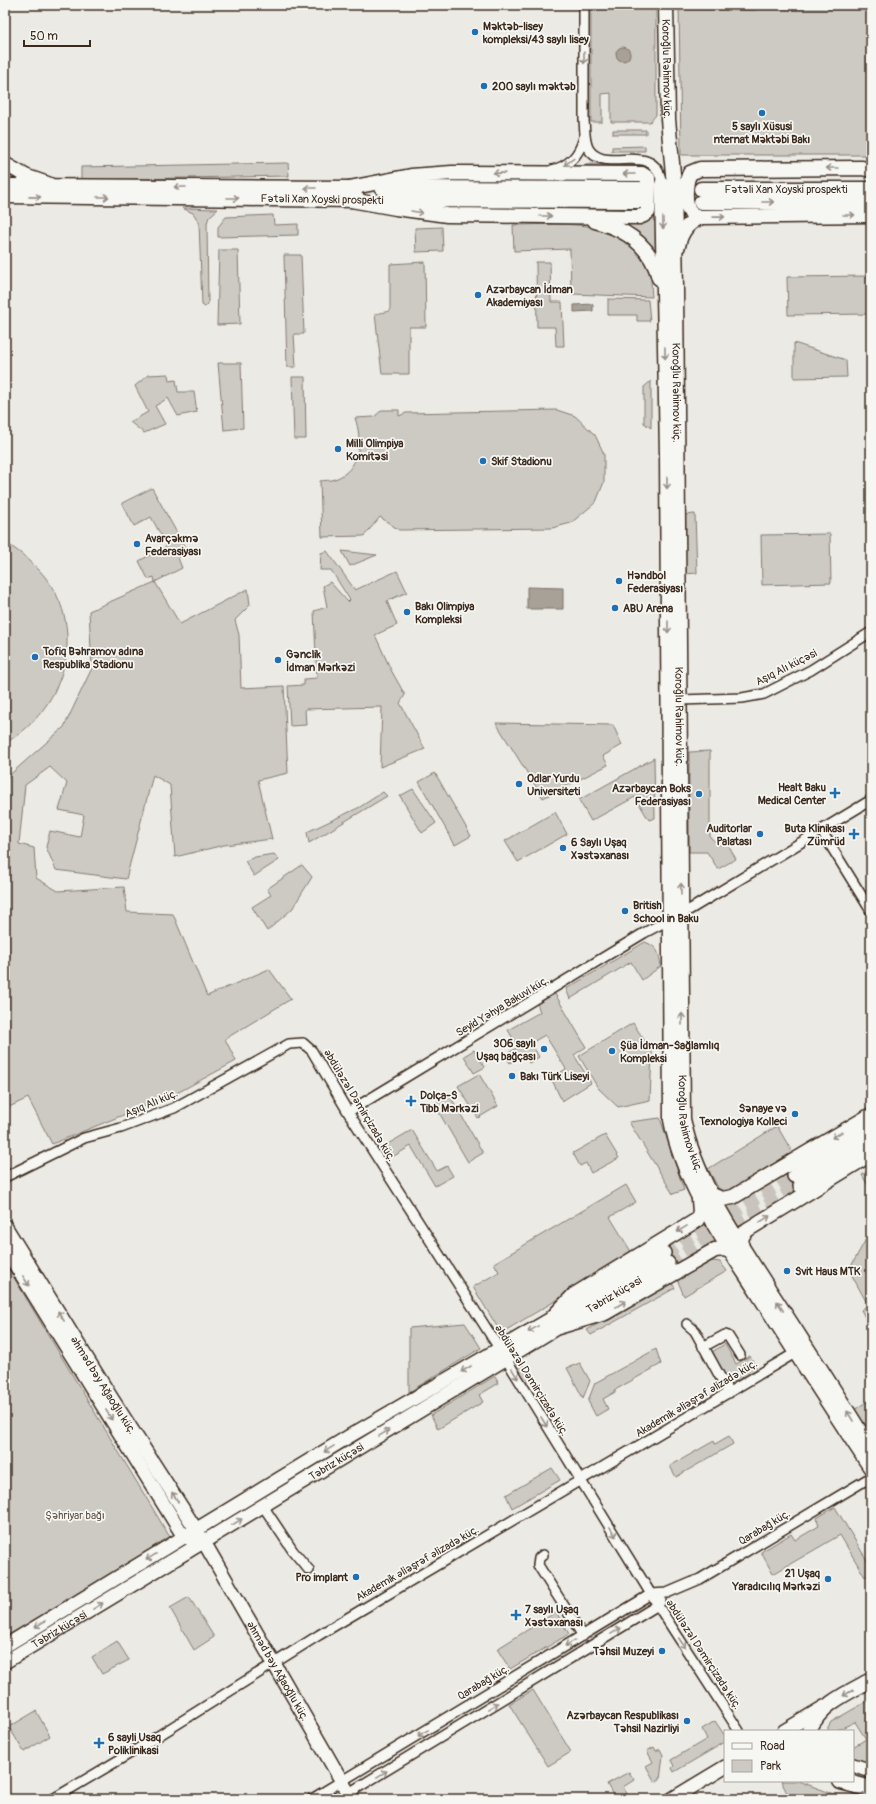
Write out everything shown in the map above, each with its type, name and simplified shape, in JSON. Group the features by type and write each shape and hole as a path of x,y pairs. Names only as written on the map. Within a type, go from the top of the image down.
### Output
{"highway":[{"path":"845,1782 871,1789"}],"main road":[{"name":"Koroğlu Rəhimov küç.","path":"666,5 669,138 674,185 676,264 680,700 687,910 683,1119 706,1197"},
{"path":"669,138 676,161 685,166 700,169 862,168 871,170"},
{"path":"5,164 32,179 59,186"},
{"path":"700,169 693,171 688,176 687,205 691,214 702,217 871,215"},
{"path":"426,174 642,174 648,178 649,207 644,215 639,217 447,215 396,208 350,194 426,174"},
{"name":"Koroğlu Rəhimov küç.","path":"662,184 670,828 669,923 671,1120 681,1155 795,1353 871,1468"},
{"name":"Fətəli Xan Xoyski prospekti","path":"5,186 59,186 350,194"},
{"name":"Fətəli Xan Xoyski prospekti","path":"871,189 701,196 871,202"},
{"name":"Fətəli Xan Xoyski prospekti","path":"5,196 350,194 640,195"},
{"path":"567,216 607,224 620,229 638,241 649,253 654,262 664,300"},
{"path":"676,264 682,233 689,223 702,217"},
{"path":"555,1322 574,1295 697,1220 706,1197 722,1199 733,1197 871,1115"},
{"path":"871,1128 797,1181 871,1141"},
{"path":"555,1322 605,1313 715,1250 736,1249 742,1236 747,1230 871,1154"},
{"name":"Əhməd bəy Ağaoğlu küç.","path":"5,1226 112,1399 190,1533"},
{"name":"Əhməd bəy Ağaoğlu küç.","path":"5,1248 190,1533 204,1542 272,1663 342,1782 347,1797"},
{"name":"Koroğlu Rəhimov küç.","path":"736,1249 871,1449"},
{"name":"Təbriz küçəsi","path":"5,1662 263,1506 555,1322 666,1258"},
{"name":"Təbriz küçəsi","path":"5,1646 353,1434 503,1354"},
{"path":"786,1730 871,1680"},
{"path":"810,1730 825,1706"},
{"path":"854,1765 871,1771"},
{"path":"672,1799 724,1768"},
{"path":"843,1782 871,1795"}],"street":[{"path":"584,5 585,136 588,147 595,156 608,159 637,159 650,162 659,170 662,184"},
{"path":"540,173 562,167 573,159 581,148 585,136"},
{"name":"Aşıq Alı küçəsi","path":"680,700 742,698 764,694 811,670 871,632"},
{"path":"687,910 871,800"},
{"path":"822,830 871,911"},
{"name":"Seyid Yəhya Bakuvi küç.","path":"348,1112 644,933 661,924 669,923"},
{"name":"Əbdüləzəl DƏmirçizadə küç.","path":"303,1042 312,1051 348,1112 503,1354 580,1481 738,1730"},
{"name":"Aşıq Alı küç.","path":"5,1177 84,1138 121,1128 167,1111 289,1044 303,1042"},
{"path":"687,1324 695,1331 729,1393"},
{"path":"703,1347 725,1335 728,1336 740,1355"},
{"name":"Akademik Əliəşrəf Əlizadə küç.","path":"53,1799 139,1748 272,1663 795,1353"},
{"name":"Qarabağ küç.","path":"312,1799 651,1594 667,1593 700,1579 871,1477"},
{"path":"263,1506 293,1551 309,1570"},
{"path":"543,1555 539,1558 538,1565 583,1636"},
{"path":"347,1797 408,1757 658,1605 667,1593"},
{"path":"437,1724 444,1736"},
{"path":"401,1746 408,1757"}],"green space":[{"path":"591,5 656,5 656,115 650,122 611,122 611,93 602,94 602,122 591,122"},
{"path":"679,5 689,5 689,9 756,10 756,5 871,5 871,155 681,155"},
{"path":"613,130 646,130 646,134 613,134"},
{"path":"645,146 645,151 612,151 612,147"},
{"path":"288,163 289,176 81,180 81,167"},
{"path":"586,164 644,165 655,172 659,258 641,237 619,222 647,221 654,215 649,171 644,168 586,167"},
{"path":"182,208 218,209 209,217 207,223 208,304 205,307 202,305 199,222 193,213"},
{"path":"273,215 274,225 298,224 298,235 218,237 218,227 226,217"},
{"path":"550,224 590,226 608,231 624,238 638,250 648,267 651,278 652,297 571,294 570,249 514,251 513,225"},
{"path":"442,227 443,251 416,252 415,228"},
{"path":"219,250 238,250 240,324 217,325"},
{"path":"284,255 301,255 304,334 294,334 296,367 287,367"},
{"path":"425,262 426,327 409,327 409,374 382,374 375,314 390,311 390,264"},
{"path":"536,262 550,262 551,302 562,302 564,346 556,346 555,327 537,327"},
{"path":"871,276 871,314 788,315 787,277"},
{"path":"608,299 648,300 650,321 637,321 637,315 608,315"},
{"path":"794,343 846,360 847,377 794,378"},
{"path":"218,363 241,363 243,428 224,430"},
{"path":"168,374 169,381 176,380 178,392 194,392 197,412 178,416 168,398 155,406 165,424 144,433 130,422 148,412 135,386 148,375"},
{"path":"292,377 305,377 306,439 294,439"},
{"path":"651,381 651,428 644,423 644,387"},
{"path":"382,410 399,410 399,416 406,413 557,410 575,416 595,435 604,454 604,482 596,502 571,523 552,528 399,530 380,517 364,536 322,537 320,481 333,480 343,475 350,469 354,462 359,445 359,436 355,418 374,417"},
{"path":"152,488 187,551 178,558 182,568 155,582 154,577 148,579 139,561 167,546 151,517 134,526 122,503"},
{"path":"695,514 697,573 684,574 684,515"},
{"path":"830,534 831,583 762,585 761,535"},
{"name":"Tofiq Bəhramov adına Respublika Stadionu","path":"5,542 34,565 46,578 56,594 64,615 67,636 66,657 60,678 51,698 38,716 23,731 5,743"},
{"path":"327,551 355,590 397,571 407,592 387,601 397,625 375,635 391,670 405,695 400,703 425,749 380,767 382,707 305,709 306,725 290,726 288,686 304,685 304,679 317,678 314,611 327,607 323,586 330,582 348,602 350,600 331,570 320,570 321,553"},
{"path":"342,551 377,555 350,566"},
{"path":"155,582 180,624 248,589 250,605 235,620 239,635 241,688 284,686 288,773 258,780 272,839 224,845 175,857 170,785 153,775 126,879 56,870 46,847 50,831 80,837 84,815 59,810 67,783 50,767 25,785 19,844 34,848 36,878 58,891 124,887 127,912 173,914 207,996 269,969 291,999 225,1039 236,1061 177,1093 52,1144 28,1098 5,1109 5,960 10,957 5,940 5,779 64,727 92,668 89,611"},
{"path":"496,723 613,725 622,745 603,756 608,765 543,798"},
{"name":"Azərbaycan Boks Federasiyası","path":"710,751 710,837 719,845 726,842 736,859 718,869 707,852 689,852 689,752"},
{"path":"654,758 655,818 649,820 635,797 591,821 579,800"},
{"path":"435,773 471,836 455,845 419,782"},
{"path":"413,789 436,823 422,833 400,796"},
{"path":"383,792 387,796 309,843 307,832 360,807"},
{"path":"555,812 567,834 518,862 505,841"},
{"path":"274,854 279,860 254,876 245,861 255,857"},
{"path":"302,865 312,877 292,909 267,931 252,907 271,895 267,889"},
{"path":"645,942 653,946 657,951 661,966 642,980 631,962 570,999 566,989"},
{"path":"555,994 586,1047 574,1055 591,1083 562,1101 551,1078 566,1069 545,1035 531,1043 539,1057 529,1063 524,1054 510,1063 505,1055 518,1047 508,1030 540,1012 537,1003"},
{"path":"633,1023 652,1052 650,1100 618,1107 598,1088 579,1056"},
{"path":"474,1050 485,1067 474,1073 464,1056"},
{"path":"479,1074 498,1106 478,1118 458,1086"},
{"path":"449,1094 483,1153 468,1162 434,1104"},
{"path":"660,1118 684,1190 673,1194 629,1122"},
{"path":"777,1126 794,1155 726,1194 719,1189 708,1169"},
{"path":"412,1130 437,1171 447,1166 453,1176 435,1186 411,1146 392,1157 386,1145"},
{"path":"605,1135 619,1158 591,1173 586,1163 580,1166 573,1153"},
{"path":"871,1169 871,1191 862,1175"},
{"path":"626,1185 636,1202 610,1217 633,1255 501,1333 473,1287 499,1272 494,1263"},
{"path":"871,1230 871,1328 861,1310 868,1305 849,1270"},
{"path":"713,1261 720,1262 727,1271 684,1296 677,1279 702,1264"},
{"name":"Şəhriyar bağı","path":"5,1263 171,1539 5,1637"},
{"path":"671,1282 675,1288 591,1335 587,1330"},
{"path":"465,1323 481,1348 409,1392 409,1328"},
{"path":"725,1344 736,1364 750,1356 757,1369 730,1384 712,1352"},
{"path":"656,1349 661,1364 615,1390 615,1392 603,1399 608,1409 596,1416 588,1401 595,1383"},
{"path":"521,1362 531,1379 526,1382 516,1366"},
{"path":"580,1363 590,1381 583,1398 567,1368"},
{"path":"495,1376 499,1383 479,1395 483,1402 438,1429 431,1415"},
{"path":"871,1399 871,1436 854,1410"},
{"path":"729,1436 733,1444 676,1477 670,1466 714,1441 715,1444"},
{"path":"552,1468 560,1480 512,1508 506,1495"},
{"path":"835,1507 871,1567 871,1573 865,1577 840,1535 773,1574 761,1552 791,1534 795,1540 819,1526 817,1518"},
{"path":"189,1597 214,1637 194,1650 170,1608"},
{"path":"556,1612 569,1634 510,1669 497,1649"},
{"path":"117,1641 129,1660 102,1674 92,1657"},
{"path":"533,1690 571,1752 548,1766 509,1704"},
{"path":"871,1699 871,1763 854,1757 854,1746 866,1739 855,1722 837,1730 828,1730 831,1722"},
{"path":"36,1711 50,1736 24,1752 9,1727"},
{"path":"715,1721 724,1734 724,1743 674,1772 672,1768 674,1766 671,1760 707,1739 702,1729"},
{"path":"654,1747 656,1751 660,1749 663,1755 660,1780 655,1782 646,1766 653,1762 647,1751"},
{"path":"629,1772 634,1780 623,1787 629,1797 625,1799 615,1799 607,1784"},
{"path":"782,1782 801,1782 847,1799 790,1799"}],"shaded area":[{"path":"620,47 626,47 630,51 630,57 626,61 620,61 616,57 616,51"},
{"path":"593,304 593,311 574,312 574,305"},
{"path":"527,587 563,588 563,609 527,609"}],"tunnel":[{"path":"664,1253 794,1176"},
{"path":"668,1263 800,1186"}],"place":[{"name":"Məktəb-lisey kompleksi/43 saylı lisey","path":"475,32"},
{"name":"200 saylı məktəb","path":"484,86"},
{"name":"5 saylı Xüsusi nternat Məktəbi Bakı","path":"762,113"},
{"name":"Azərbaycan İdman Akademiyası","path":"478,295"},
{"name":"Milli Olimpiya Komitəsi","path":"338,449"},
{"name":"Skif Stadionu","path":"483,461"},
{"name":"Avarçəkmə Federasiyası","path":"137,544"},
{"name":"Həndbol Federasiyası","path":"619,581"},
{"name":"ABU Arena","path":"615,608"},
{"name":"Bakı Olimpiya Kompleksi","path":"407,612"},
{"name":"Tofiq Bəhramov adına Respublika Stadionu","path":"35,657"},
{"name":"Gənclik İdman Mərkəzi","path":"278,660"},
{"name":"Odlar Yurdu Universiteti","path":"519,784"},
{"name":"Healt Baku Medical Center","path":"835,793"},
{"name":"Azərbaycan Boks Federasiyası","path":"699,794"},
{"name":"Auditorlar Palatası","path":"760,834"},
{"name":"Buta Klinikası Zümrüd","path":"854,834"},
{"name":"6 Saylı Uşaq Xəstəxanası","path":"563,848"},
{"name":"British School in Baku","path":"625,911"},
{"name":"306 saylı Uşaq bağçası","path":"544,1049"},
{"name":"Şüa İdman-Sağlamlıq Kompleksi","path":"612,1051"},
{"name":"Bakı Türk Liseyi","path":"512,1076"},
{"name":"Dolça-S Tibb Mərkəzi","path":"411,1101"},
{"name":"Sənaye və Texnologiya Kolleci","path":"795,1114"},
{"name":"Svit Haus MTK","path":"787,1271"},
{"name":"Pro implant","path":"356,1577"},
{"name":"21 Uşaq Yaradıcılıq Mərkəzi","path":"828,1579"},
{"name":"7 saylı Uşaq Xəstəxanası","path":"516,1615"},
{"name":"Təhsil Muzeyi","path":"662,1651"},
{"name":"Azərbaycan Respublikası Təhsil Nazirliyi","path":"687,1721"},
{"name":"6 sayli Usaq Poliklinikasi","path":"99,1743"}]}
